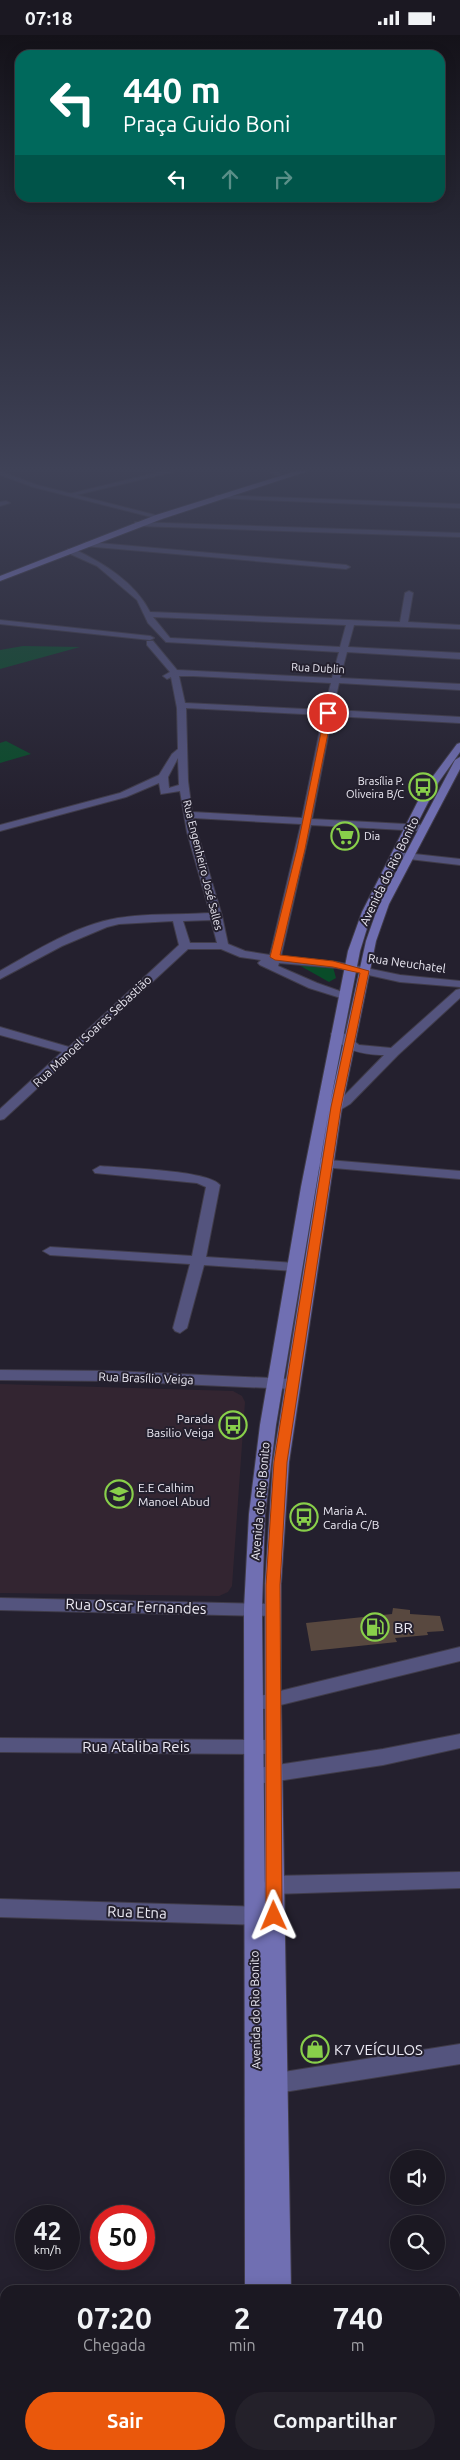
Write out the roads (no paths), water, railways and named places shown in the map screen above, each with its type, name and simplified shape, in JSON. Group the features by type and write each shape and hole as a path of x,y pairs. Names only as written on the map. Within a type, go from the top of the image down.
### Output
{"main road":[{"name":"Avenida do Rio Bonito","path":"279,2285 267,2084 264,1916 253,1747 253,1609 257,1514 321,1197 321,1163 337,1034 350,967 362,925 396,855 433,783 460,746"},
{"name":"Avenida do Rio Bonito","path":"264,1916 274,1885 272,1610 284,1384 295,1267 336,1107 377,922 408,857 460,760"},
{"name":"Avenida do Rio Bonito","path":"257,2285 267,2084"}],"street":[{"path":"123,584 140,599 149,618 169,645"},
{"path":"404,625 409,593"},
{"path":"149,618 460,627"},
{"path":"149,618 151,639 170,672"},
{"path":"0,622 151,639 169,645 460,656"},
{"path":"274,962 301,849 305,821 342,651 351,623"},
{"name":"Rua Engenheiro José Salles","path":"169,645 170,672 184,749 185,791 188,815 217,916 223,946 235,953 250,955"},
{"name":"Rua Dublin","path":"170,672 460,687"},
{"path":"176,700 328,713 460,720"},
{"path":"164,792 163,777 175,756 184,749"},
{"path":"0,828 123,795 163,777"},
{"path":"123,795 185,791"},
{"path":"188,815 423,828"},
{"path":"396,855 460,862"},
{"path":"0,976 48,950 104,924 119,921 217,916"},
{"path":"177,918 185,946 223,946"},
{"name":"Rua Manoel Soares Sebastião","path":"0,1116 185,946"},
{"path":"250,955 274,962 318,988 344,996"},
{"name":"Rua Neuchatel","path":"274,962 350,967 381,975 460,984"},
{"path":"336,1107 346,1101 394,1052 460,992"},
{"path":"0,1031 71,1051"},
{"path":"337,1034 349,1044 365,1050 394,1052"},
{"path":"321,1163 460,1175"},
{"path":"100,1170 199,1179 213,1185 198,1260 180,1328"},
{"path":"50,1251 295,1267"},
{"name":"Rua Brasílio Veiga","path":"0,1375 112,1376 284,1384"},
{"name":"Rua Oscar Fernandes","path":"0,1604 272,1610"},
{"path":"253,1704 272,1701 460,1654"},
{"path":"254,1775 383,1757 460,1741"},
{"name":"Rua Ataliba Reis","path":"0,1745 272,1747"},
{"path":"274,1885 460,1880"},
{"name":"Rua Etna","path":"0,1908 264,1916"},
{"path":"267,2084 460,2054"}],"place":[{"name":"Brasília P. Oliveira B/C","path":"423,787"},
{"name":"Dia","path":"345,836"},
{"name":"Parada Basilio Veiga","path":"233,1425"},
{"name":"E.E Calhim Manoel Abud","path":"119,1494"},
{"name":"Maria A. Cardia C/B","path":"304,1517"},
{"name":"BR","path":"375,1627"},
{"name":"K7 VEÍCULOS","path":"315,2049"}]}
